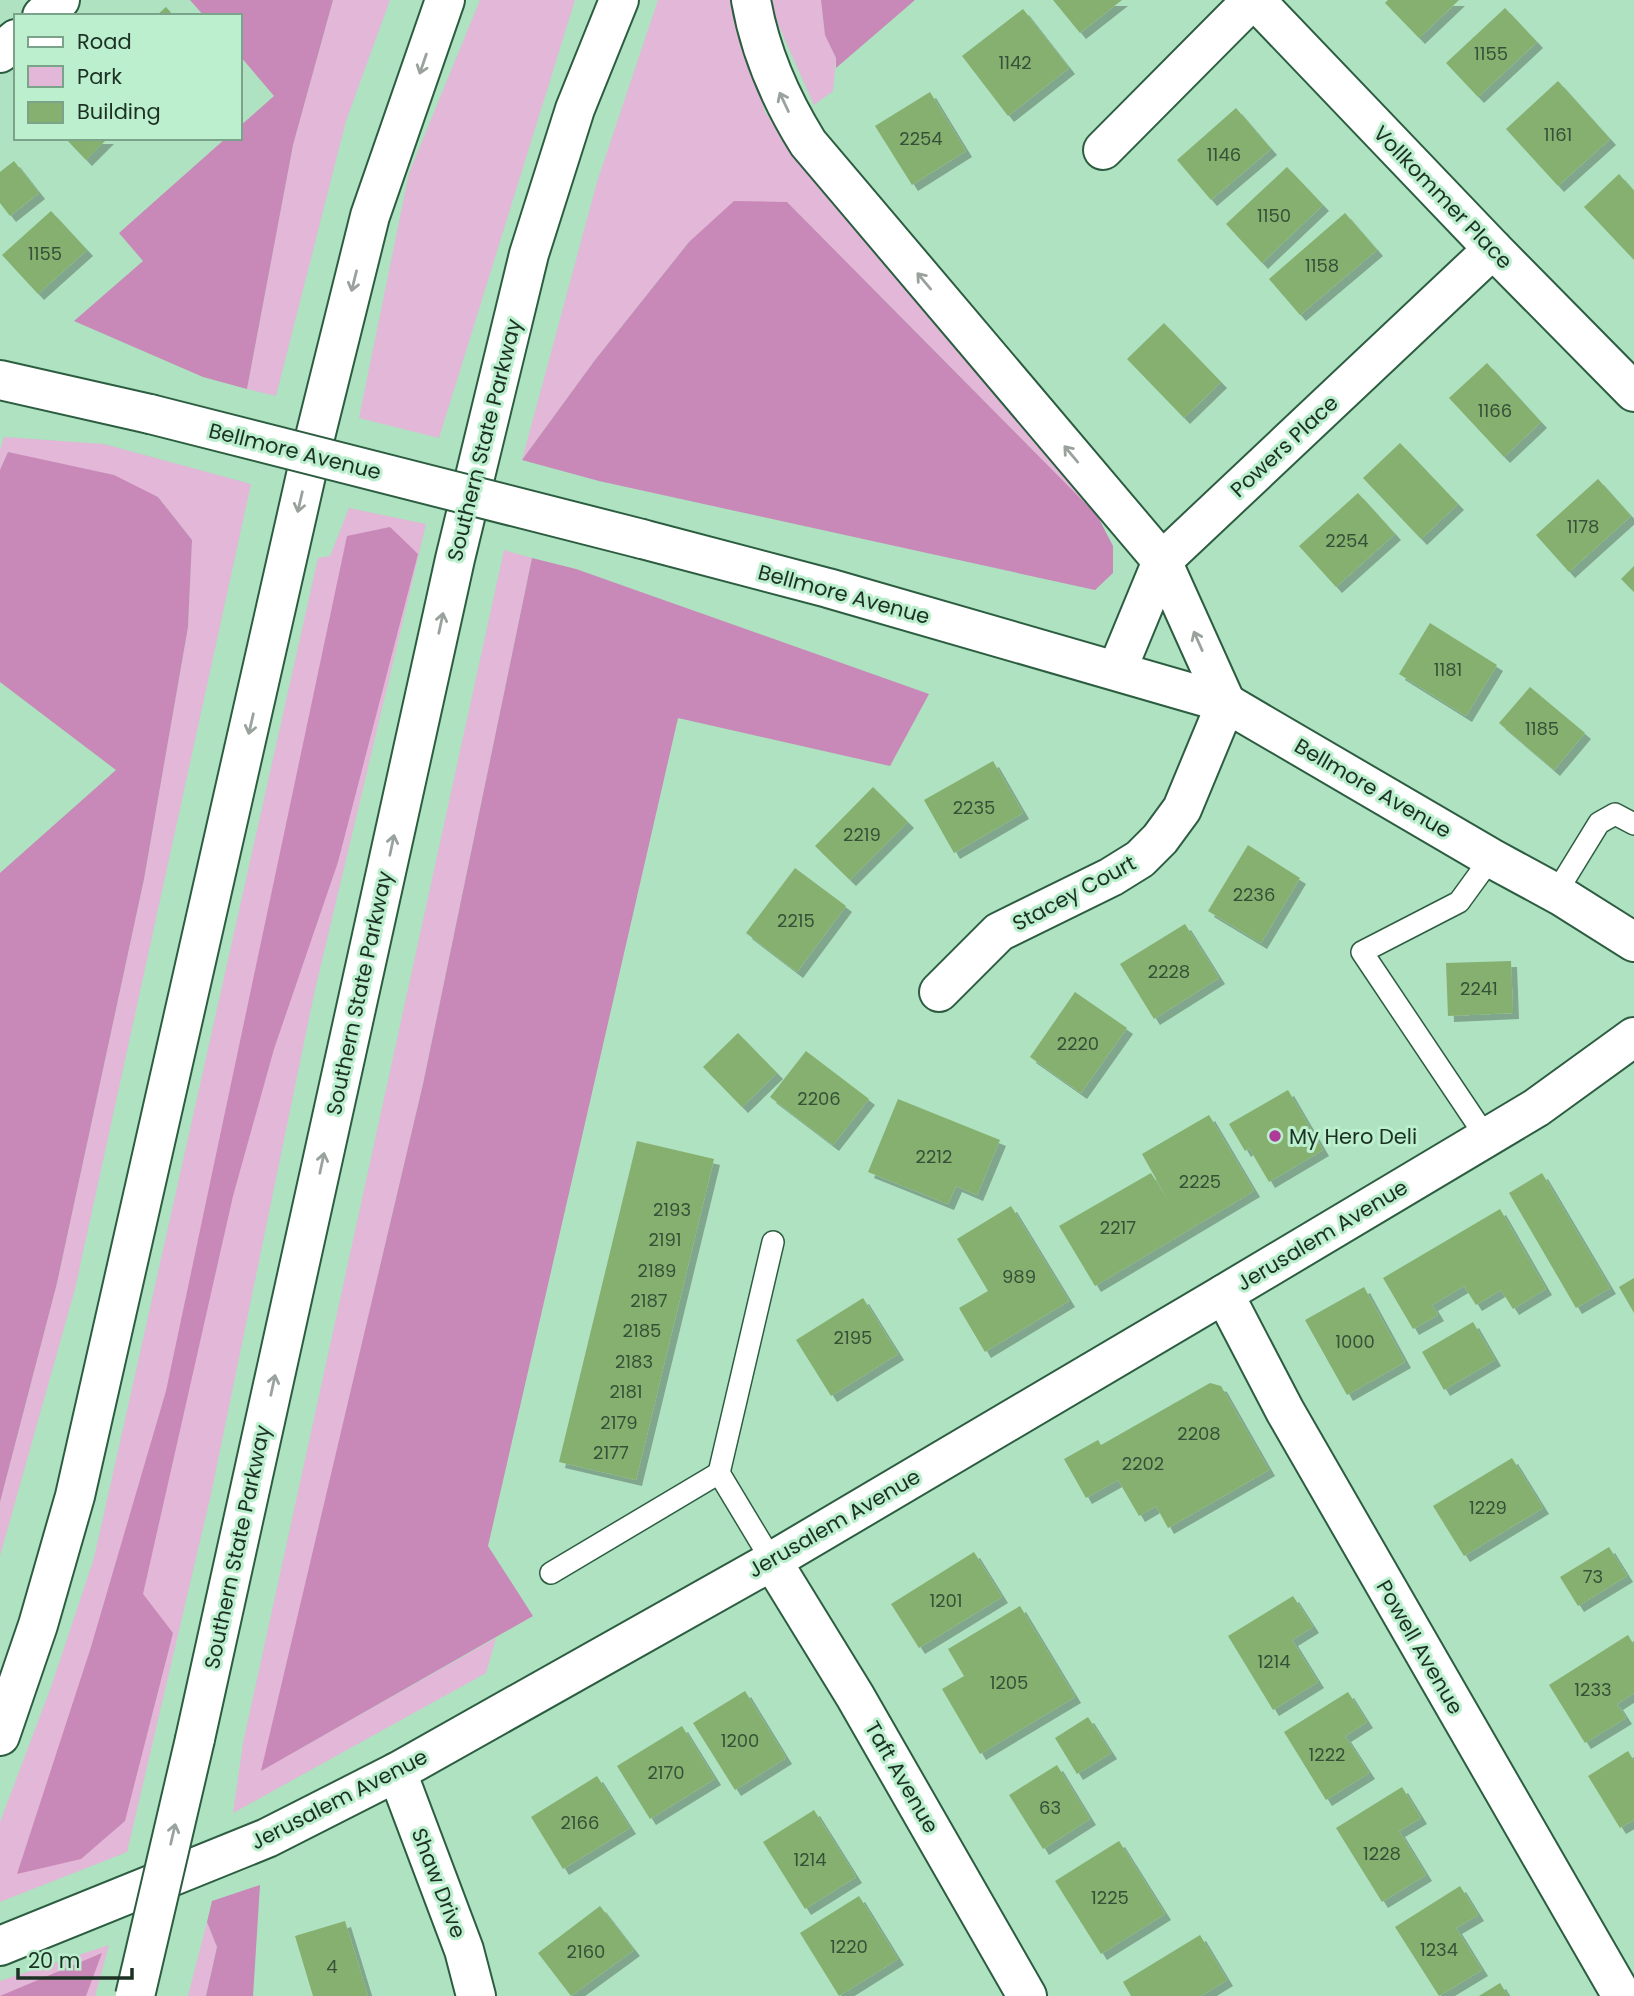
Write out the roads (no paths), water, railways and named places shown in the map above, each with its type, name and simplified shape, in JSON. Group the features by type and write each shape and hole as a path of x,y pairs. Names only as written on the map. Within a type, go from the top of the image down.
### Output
{"main road":[{"path":"44,14 60,0"},
{"path":"0,1736 38,1625 75,1496 108,1361 311,453 370,216 445,0"},
{"name":"Southern State Parkway","path":"135,1996 195,1739 458,546 529,254 575,109 619,0"},
{"path":"751,0 761,45 772,75 788,111 808,143 1162,561 1226,703"},
{"name":"Vollkommer Place","path":"1103,150 1253,0 1634,392"},
{"path":"0,53 14,41"},
{"name":"Powers Place","path":"1117,670 1162,561 1493,249"},
{"name":"Bellmore Avenue","path":"0,380 150,414 828,588 1226,703 1491,858 1556,893 1634,942"},
{"name":"Stacey Court","path":"939,992 999,932 1111,877 1140,859 1160,839 1182,809 1226,703"},
{"name":"Jerusalem Avenue","path":"0,1946 267,1838 397,1772 772,1560 1224,1294 1536,1108 1634,1037"},
{"name":"Powell Avenue","path":"1224,1294 1285,1411 1622,1996"},
{"name":"Taft Avenue","path":"772,1560 855,1696 1027,1996"},
{"name":"Shaw Drive","path":"397,1772 464,1950 476,1996"}],"lane":[{"path":"1556,893 1599,823 1615,814 1634,824"},
{"path":"1486,1137 1363,952 1459,902 1491,858"},
{"path":"772,1560 719,1473 773,1242"},
{"path":"551,1573 719,1473"}],"place":[{"name":"My Hero Deli","path":"1275,1136"}]}
